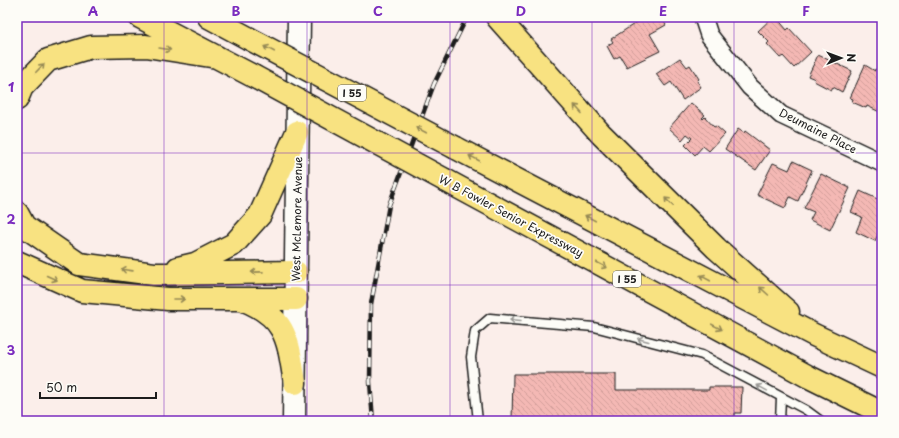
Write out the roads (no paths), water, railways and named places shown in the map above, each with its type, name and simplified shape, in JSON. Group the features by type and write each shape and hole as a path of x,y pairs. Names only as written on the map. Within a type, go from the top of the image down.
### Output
{"highway":[{"name":"W B Fowler Senior Expressway","path":"140,17 253,76 809,377 882,413"},
{"name":"I 55","path":"209,17 814,335 882,367"},
{"path":"504,25 601,134 716,248 814,335"},
{"path":"17,99 22,87 48,60 91,47 146,46 217,58"},
{"path":"154,274 195,264 234,244 260,216 298,132"},
{"path":"17,213 24,226 79,264 154,274 296,272"},
{"path":"17,262 82,291 168,299 296,299"},
{"path":"241,299 260,307 274,317 285,338 295,383"}],"main road":[{"name":"West McLemore Avenue","path":"294,421 299,17"}],"street":[{"name":"Deumaine Place","path":"703,17 709,35 750,87 781,115 882,163"}],"lane":[{"path":"478,421 471,357 475,331 490,318 594,327 702,355 806,410 821,421"},
{"path":"780,421 781,398"}],"railway":[{"path":"373,421 370,382 371,304 389,205 434,84 467,17"}]}
